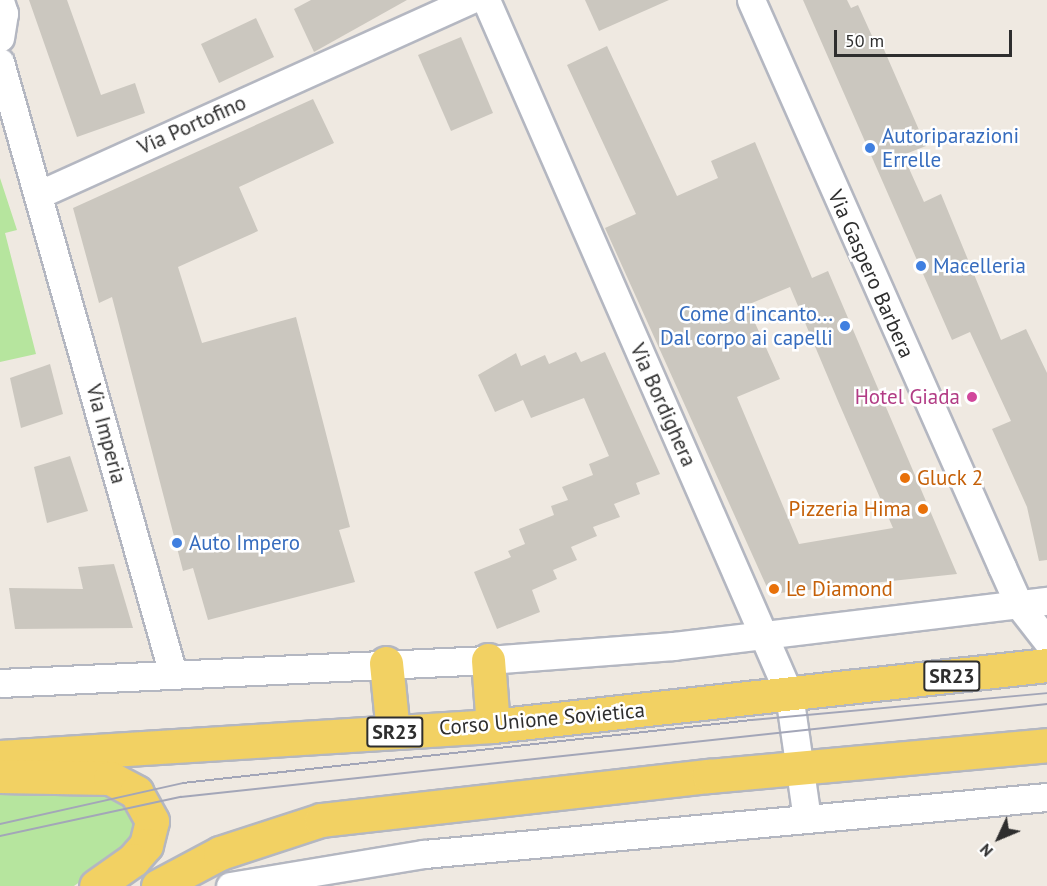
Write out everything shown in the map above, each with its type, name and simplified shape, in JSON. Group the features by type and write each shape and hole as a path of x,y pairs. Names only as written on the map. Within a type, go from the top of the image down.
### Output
{"main road":[{"path":"488,660 493,726"},
{"path":"386,663 393,732"},
{"name":"Corso Unione Sovietica","path":"0,757 493,726 1047,665"},
{"path":"158,886 220,853 321,820 801,767 1047,745"},
{"path":"0,776 110,778 136,792 152,821 146,845 133,860 96,886"}],"street":[{"name":"Via Portofino","path":"40,194 470,0"},
{"name":"Via Bordighera","path":"486,0 789,694 807,819"},
{"name":"Via Gaspero Barbera","path":"751,0 1019,605 1047,641"},
{"path":"0,1 4,13 0,38"},
{"path":"0,62 40,194"},
{"name":"Via Imperia","path":"40,194 173,674"},
{"path":"0,683 386,663 488,660 764,635 1047,602"},
{"path":"230,886 424,854 1047,797"}],"green space":[{"path":"0,178 17,230 5,233 36,354 0,362"},
{"path":"0,791 83,792 134,799 138,840 74,886 0,886"}],"building":[{"path":"29,0 67,0 101,95 135,83 145,113 77,137"},
{"path":"311,0 407,0 314,52 294,9"},
{"path":"585,0 669,0 599,31"},
{"path":"803,0 847,0 851,8 858,5 877,47 882,45 926,146 903,155 924,202 941,194 1001,340 1026,329 1047,373 1047,560 1039,561 1027,507 992,429 1011,421 970,332 952,340"},
{"path":"256,18 274,57 219,83 201,44"},
{"path":"461,37 493,113 451,131 418,55"},
{"path":"607,46 677,196 718,178 711,161 755,142 812,278 828,271 957,574 770,594 605,228 636,214 567,65","holes":["790,287 893,528 799,544 737,397 780,379 747,305"]},
{"path":"313,99 334,143 239,187 258,231 178,267 202,343 296,317 350,527 339,530 355,582 208,620 193,568 183,571 112,297 99,303 73,208"},
{"path":"576,352 581,362 605,352 660,474 636,483 640,494 614,504 620,517 593,527 597,536 571,547 577,560 553,570 557,579 532,590 540,612 497,629 474,572 511,557 508,551 525,544 519,529 554,515 551,506 568,500 562,487 593,475 589,464 609,456 584,398 531,418 523,400 495,412 478,375 516,353 521,366 545,355 549,364"},
{"path":"50,364 63,414 21,428 10,378"},
{"path":"70,456 88,511 47,523 34,467"},
{"path":"114,564 133,628 15,629 9,588 83,589 78,567"}],"tram line":[{"path":"0,824 183,783 752,720 1047,693"},
{"path":"0,836 181,797 1047,704"}],"place":[{"name":"Autoriparazioni Errelle","path":"870,148"},
{"name":"Macelleria","path":"921,266"},
{"name":"Come d'incanto... Dal corpo ai capelli","path":"845,326"},
{"name":"Hotel Giada","path":"972,397"},
{"name":"Gluck 2","path":"905,478"},
{"name":"Pizzeria Hima","path":"923,509"},
{"name":"Auto Impero","path":"177,543"},
{"name":"Le Diamond","path":"774,589"}]}
